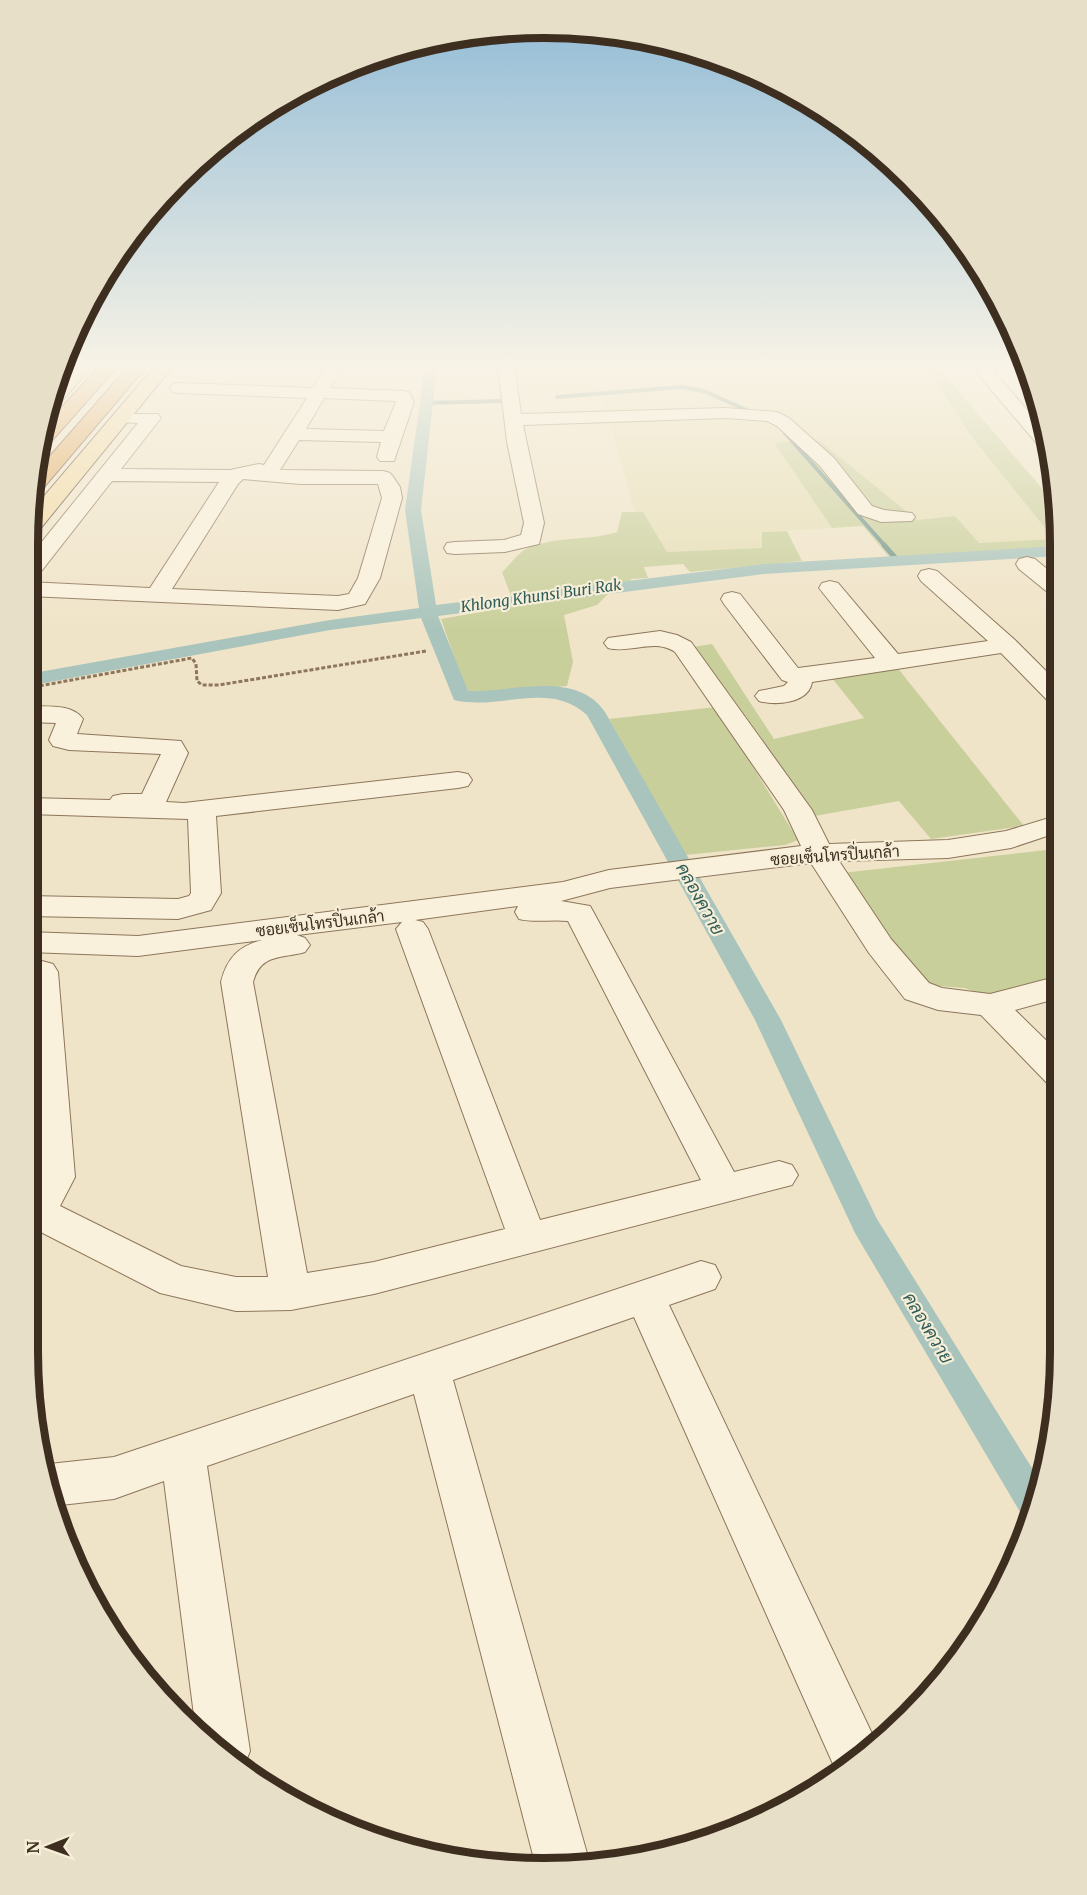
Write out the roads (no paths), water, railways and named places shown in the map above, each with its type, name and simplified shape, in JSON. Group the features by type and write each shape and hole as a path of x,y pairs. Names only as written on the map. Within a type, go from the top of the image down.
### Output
{"highway":[{"path":"42,478 62,454"}],"main road":[{"path":"39,516 90,454"}],"street":[{"path":"38,561 123,454"},
{"path":"271,470 281,454"},
{"path":"303,462 307,454"},
{"path":"337,476 346,454"},
{"path":"38,590 338,603 357,599 369,578 392,498 392,489 383,477 388,454"},
{"path":"455,548 505,546 531,539 534,523 520,454"},
{"path":"819,454 865,510 881,516 905,517"},
{"path":"156,596 236,475 303,462 337,476"},
{"path":"68,480 236,475 383,477"},
{"path":"1027,564 1050,583"},
{"path":"928,576 1006,645 1050,689"},
{"path":"830,588 891,661"},
{"path":"732,599 790,675 801,676 1006,645"},
{"path":"616,643 661,639 676,640 683,646 798,810 819,853 880,946 917,991 938,999 990,1005 1050,989"},
{"path":"768,696 791,693 799,688 801,676"},
{"path":"38,714 59,715 70,719 62,740 69,742 157,745 172,747 175,753 153,800 142,803 38,798"},
{"path":"38,806 160,811 202,809 458,780"},
{"path":"38,906 178,909 200,903 206,893 202,809"},
{"name":"ซอยเซ็นโทรปิ่นเกล้า","path":"38,957 138,946 562,891 609,879 819,853 948,849 1011,839 1050,826"},
{"name":"ซอยเซ็นโทรปิ่นเกล้า","path":"38,925 137,929 560,875 609,879"},
{"path":"291,1293 237,982 240,966 259,950 550,909 579,913 724,1189"},
{"path":"412,929 528,1239"},
{"path":"38,988 56,1177 50,1192 38,1202"},
{"path":"990,1005 1050,1065"},
{"path":"38,1212 174,1281 236,1294 291,1293 374,1278 779,1175"},
{"path":"56,1484 114,1478 701,1277"},
{"path":"645,1296 854,1752"},
{"path":"429,1369 561,1857"},
{"path":"183,1455 223,1743"}],"waterway":[{"name":"คลองควาย","path":"420,454 413,510 428,612"},
{"path":"804,454 886,547"},
{"path":"884,545 899,562"},
{"name":"Khlong Khunsi Buri Rak","path":"428,612 764,569 1050,552"},
{"name":"Khlong Khunsi Buri Rak","path":"38,678 330,625 428,612"},
{"name":"คลองควาย","path":"428,612 461,696 555,692 581,700 595,712 768,1020 865,1225 1029,1494"}]}
